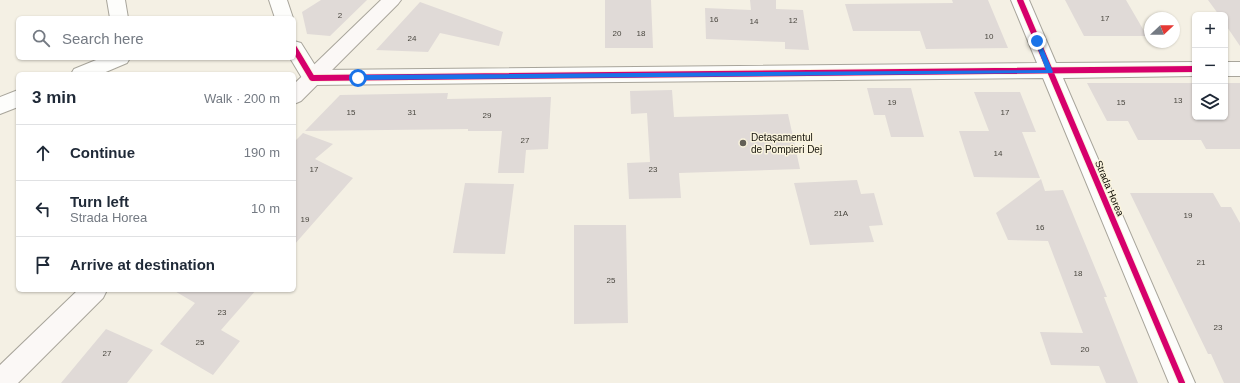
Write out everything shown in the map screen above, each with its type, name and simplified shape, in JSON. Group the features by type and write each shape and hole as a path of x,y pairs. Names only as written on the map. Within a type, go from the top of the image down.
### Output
{"main road":[{"path":"296,94 392,0"},
{"path":"0,382 93,292"}],"street":[{"path":"116,0 119,16"},
{"path":"278,0 283,16"},
{"name":"Strada Horea","path":"1020,0 1182,383"},
{"path":"296,51 312,78 1050,72 1192,69"},
{"path":"86,72 115,60"},
{"path":"1228,69 1240,69"},
{"path":"0,106 16,99"}],"building":[{"path":"321,0 367,0 330,36 307,34 302,12"},
{"path":"605,0 651,0 653,48 605,48"},
{"path":"750,0 776,0 776,9 803,10 809,50 785,49 785,42 706,39 705,8 751,10"},
{"path":"952,0 988,0 1008,48 926,49 920,31 853,31 845,4 953,3"},
{"path":"1065,0 1126,0 1144,31 1144,36 1084,36"},
{"path":"1208,0 1240,0 1240,46 1228,28 1228,12 1217,12"},
{"path":"420,2 503,32 499,46 440,33 428,52 376,50"},
{"path":"1087,83 1192,83 1192,120 1228,120 1228,83 1240,83 1240,149 1206,149 1201,140 1138,140 1128,121 1107,121"},
{"path":"867,88 911,88 924,137 891,137 885,115 874,115"},
{"path":"672,90 674,117 788,114 800,169 679,173 681,198 629,199 627,163 650,162 647,113 631,114 630,91"},
{"path":"974,92 1020,92 1036,132 1022,132 1040,178 974,177 959,131 989,131"},
{"path":"448,93 447,99 551,97 548,149 526,150 524,173 498,173 502,131 468,131 468,129 305,131 340,95"},
{"path":"303,133 333,144 315,159 353,178 296,243 296,140"},
{"path":"1041,179 1045,191 1063,190 1107,297 1104,297 1138,383 1106,383 1099,366 1051,365 1040,332 1083,333 1048,241 1008,240 996,213"},
{"path":"857,180 861,194 874,193 883,225 869,226 874,242 810,245 794,183"},
{"path":"465,183 514,184 505,254 453,253"},
{"path":"1130,193 1213,193 1221,207 1231,207 1240,223 1240,383 1224,383 1211,354 1208,354"},
{"path":"574,225 626,225 628,323 574,324"},
{"path":"176,292 254,292 221,330 240,341 213,375 160,344 195,303"},
{"path":"106,329 153,350 127,383 61,383"}],"cycle path":[{"path":"1020,0 1182,383"},
{"path":"296,51 312,78 1192,69"}],"place":[{"name":"Detașamentul de Pompieri Dej","path":"743,143"}],"route":[{"path":"358,78 1050,72 1037,41"}]}
